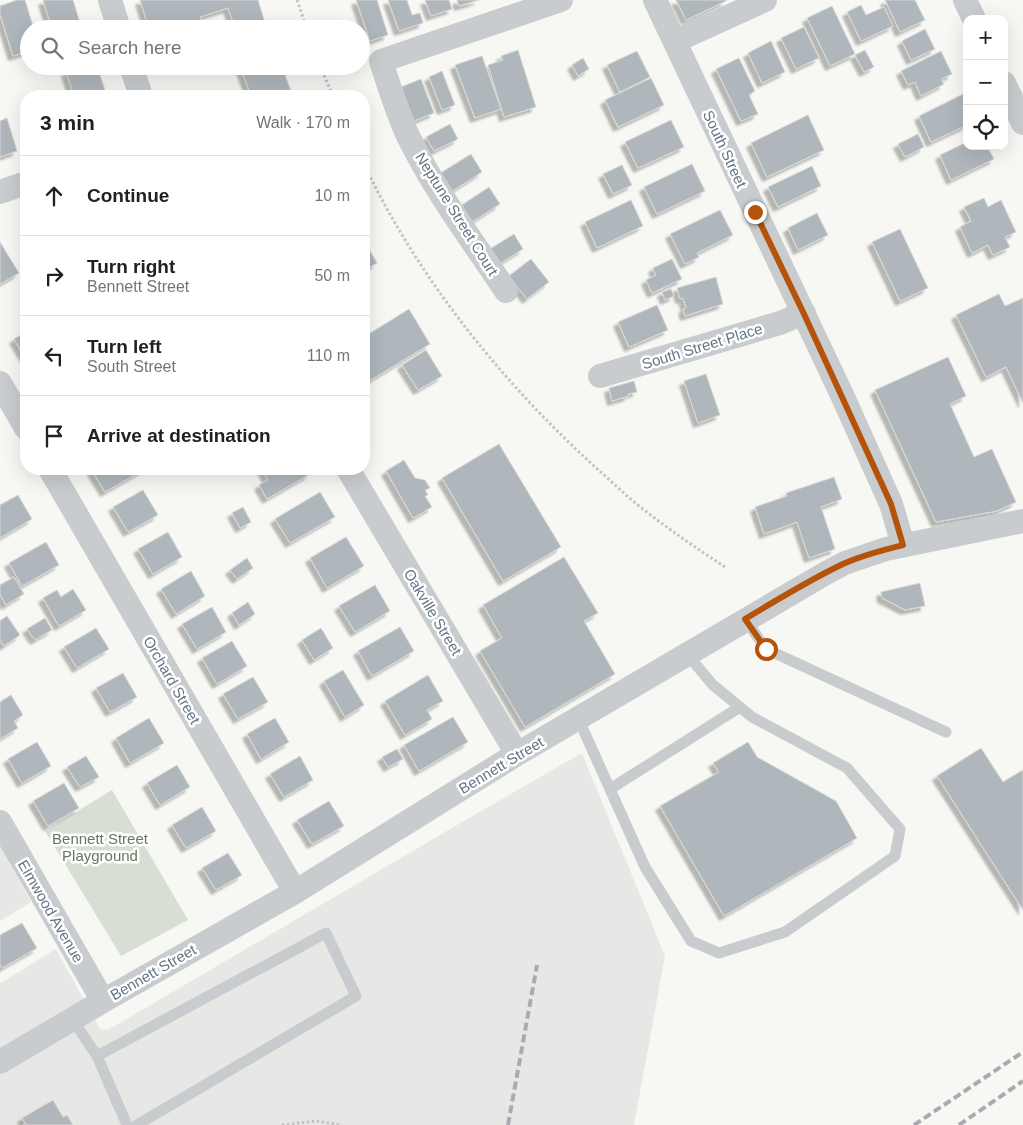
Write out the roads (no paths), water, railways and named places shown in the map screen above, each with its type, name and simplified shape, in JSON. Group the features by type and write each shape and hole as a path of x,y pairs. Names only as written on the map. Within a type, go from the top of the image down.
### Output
{"street":[{"path":"110,0 116,20"},
{"name":"Neptune Street Court","path":"506,291 453,214 408,136 381,61 561,0"},
{"name":"South Street","path":"655,0 804,314 891,504 903,545"},
{"path":"675,41 765,0"},
{"path":"965,0 972,15"},
{"path":"134,75 139,90"},
{"path":"1008,91 1023,123"},
{"path":"0,192 20,185"},
{"name":"South Street Place","path":"600,376 780,323 804,314"},
{"path":"0,383 20,418"},
{"name":"Orchard Street","path":"53,475 295,892"},
{"name":"Oakville Street","path":"352,475 517,754"},
{"name":"Bennett Street","path":"0,1062 295,892 517,754 803,585 845,563 886,549 1023,521"},
{"name":"Elmwood Avenue","path":"0,822 103,1001"}],"lane":[{"path":"745,619 766,649 946,732"},
{"path":"578,718 645,867 691,941 718,953 785,932 895,856 900,829 846,768 752,717 713,685 687,654"},
{"path":"610,788 740,707"},
{"path":"98,1056 326,933 356,996 137,1125"},
{"path":"72,1019 98,1056 127,1125"}],"railway":[{"path":"508,1125 537,965"},
{"path":"914,1125 1023,1052"},
{"path":"959,1125 1023,1081"}],"park label":[{"name":"Bennett Street Playground","path":"100,846"}]}
